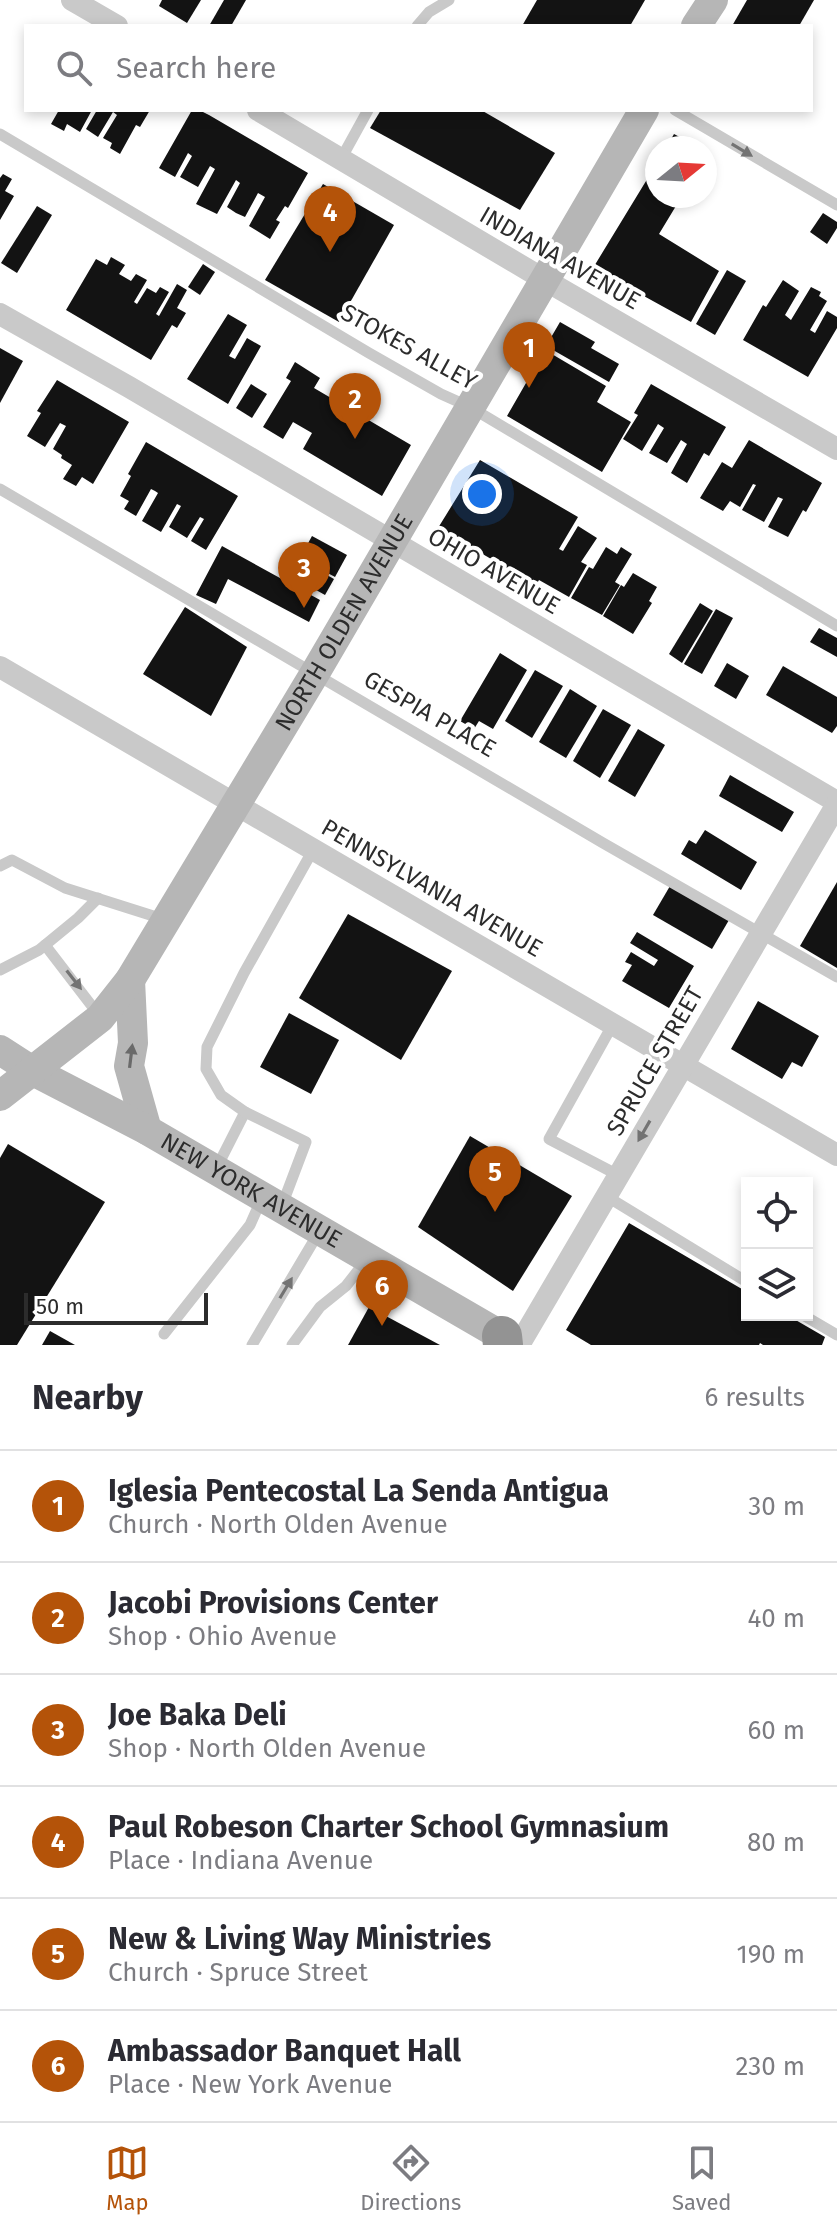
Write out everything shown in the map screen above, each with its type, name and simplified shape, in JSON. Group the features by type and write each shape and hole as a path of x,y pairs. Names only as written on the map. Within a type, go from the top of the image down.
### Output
{"main road":[{"path":"697,24 713,0"},
{"name":"NORTH OLDEN AVENUE","path":"0,1096 100,1018 130,980 315,673 643,112"},
{"path":"130,980 133,1043 129,1066 147,1130"},
{"name":"NEW YORK AVENUE","path":"0,1050 31,1070 147,1130 508,1342"}],"street":[{"path":"82,2 114,24"},
{"name":"INDIANA AVENUE","path":"261,112 837,449"},
{"name":"OHIO AVENUE","path":"0,314 837,803"},
{"name":"PENNSYLVANIA AVENUE","path":"0,667 837,1155"},
{"name":"SPRUCE STREET","path":"508,1342 606,1196 837,803"}],"lane":[{"path":"419,24 429,12 449,0"},
{"path":"341,159 367,112"},
{"path":"678,112 837,205"},
{"name":"STOKES ALLEY","path":"0,134 381,360 470,407 837,626"},
{"name":"GESPIA PLACE","path":"0,489 837,977"},
{"path":"164,1334 250,1225 272,1203 306,1142 245,1112 221,1095 206,1069 207,1047 244,973 313,850"},
{"path":"0,866 12,860 65,888 166,920"},
{"path":"0,970 45,945 98,898"},
{"path":"45,945 100,1018"},
{"path":"613,1024 549,1139 618,1175"},
{"path":"215,1170 245,1112"},
{"path":"606,1196 741,1278"},
{"path":"252,1345 320,1231"},
{"path":"292,1345 320,1307 346,1286 367,1258"},
{"path":"813,1321 837,1335"}],"building":[{"path":"162,0 201,0 187,23 159,6"},
{"path":"224,0 246,0 232,24 210,24"},
{"path":"537,0 645,0 631,24 523,24"},
{"path":"747,0 814,0 800,24 733,24"},
{"path":"58,112 91,112 80,132 67,124 64,131 51,124"},
{"path":"96,112 113,112 98,137 86,129"},
{"path":"113,112 149,112 140,127 136,125 120,154 110,148 112,143 103,138 117,115"},
{"path":"191,112 203,112 308,173 288,208 285,206 276,220 280,222 270,239 249,226 265,197 258,193 245,217 236,213 227,207 240,183 236,180 217,214 196,204 215,169 210,166 198,187 180,177 192,156 188,153 175,177 159,168"},
{"path":"380,112 484,112 555,153 520,210 370,128"},
{"path":"3,174 12,179 5,191 14,196 0,220 0,178"},
{"path":"645,183 645,208 675,208 659,234 719,271 691,322 593,268"},
{"path":"323,184 394,225 339,322 265,280"},
{"path":"37,206 52,215 17,273 1,263"},
{"path":"823,213 837,222 837,228 827,244 810,232"},
{"path":"111,257 125,265 119,274 131,281 136,274 147,280 134,302 137,304 147,288 156,293 160,287 169,292 156,314 159,316 177,284 187,290 177,308 186,313 177,328 172,325 151,360 66,310 96,259 107,265"},
{"path":"203,264 215,272 200,295 188,287"},
{"path":"727,270 746,281 715,335 696,324"},
{"path":"783,280 799,291 785,315 791,320 811,287 821,292 819,296 827,301 810,330 815,333 827,311 837,317 837,328 808,377 743,340 763,305 766,307"},
{"path":"228,314 247,325 229,356 235,359 247,338 261,346 228,404 187,379"},
{"path":"560,322 595,342 591,348 619,364 609,382 546,346"},
{"path":"0,348 23,361 0,403"},
{"path":"545,350 606,386 597,402 631,422 602,472 507,416"},
{"path":"295,362 320,378 314,388 411,445 382,496 303,449 312,433 293,422 283,439 263,427 291,381 286,378"},
{"path":"57,380 129,422 93,484 82,477 76,486 63,479 72,465 53,449 66,426 60,423 45,447 27,436 41,413 37,411"},
{"path":"251,384 267,394 252,418 236,408"},
{"path":"651,384 726,427 709,456 704,453 687,483 671,473 687,444 681,440 667,463 649,453 664,428 658,424 642,451 623,439 638,415 634,413"},
{"path":"749,440 822,483 788,537 768,527 783,499 778,497 764,522 742,510 756,485 753,484 740,507 730,501 723,511 700,498 722,462 732,468"},
{"path":"146,442 238,496 206,550 191,541 204,519 200,517 187,538 169,527 181,506 177,504 161,532 142,521 158,493 151,489 136,516 124,509 129,501 120,496"},
{"path":"480,460 578,517 559,549 563,551 578,526 597,538 581,562 587,565 569,597 539,580 536,585 438,528"},
{"path":"312,536 347,555 335,577 300,558"},
{"path":"222,546 320,600 309,622 228,579 216,604 196,595"},
{"path":"606,547 617,554 621,547 632,554 615,582 620,585 602,615 571,598 589,567 593,569"},
{"path":"293,556 334,579 325,595 284,572"},
{"path":"633,573 657,587 649,601 652,603 633,634 603,616 621,585 624,587"},
{"path":"700,603 713,611 682,663 669,654"},
{"path":"185,607 247,647 211,716 143,674"},
{"path":"716,609 733,618 702,674 684,664"},
{"path":"819,628 837,638 837,657 810,642"},
{"path":"500,653 527,670 493,729 479,721 474,729 460,721"},
{"path":"727,663 749,676 736,699 714,686"},
{"path":"783,666 837,697 837,726 832,733 766,695"},
{"path":"535,670 563,686 532,738 505,721"},
{"path":"570,689 597,706 566,758 539,742"},
{"path":"603,709 631,725 600,778 573,761"},
{"path":"638,729 665,745 635,797 608,781"},
{"path":"730,775 794,812 782,832 719,796"},
{"path":"705,830 757,862 741,890 681,854 689,840 696,844"},
{"path":"837,882 837,968 800,946"},
{"path":"670,886 729,920 712,949 653,915"},
{"path":"348,914 452,971 401,1060 299,998"},
{"path":"637,932 694,966 669,1008 622,981 632,965 625,962 631,952 654,966 658,960 630,943"},
{"path":"758,1001 819,1036 802,1067 792,1062 782,1079 731,1049"},
{"path":"289,1013 339,1040 311,1094 260,1067"},
{"path":"470,1136 572,1196 513,1291 418,1227"},
{"path":"8,1144 105,1202 17,1345 0,1345 0,1158"},
{"path":"629,1223 741,1288 741,1321 797,1321 825,1337 822,1345 591,1345 566,1330"},
{"path":"369,1307 440,1345 348,1345"},
{"path":"50,1331 75,1345 42,1345"}],"place":[{"name":"Paul Robeson Charter School Gymnasium","path":"330,252"},
{"name":"Iglesia Pentecostal La Senda Antigua","path":"529,388"},
{"name":"Jacobi Provisions Center","path":"355,439"},
{"name":"Joe Baka Deli","path":"304,608"},
{"name":"New & Living Way Ministries","path":"495,1212"},
{"name":"Ambassador Banquet Hall","path":"382,1326"}]}
